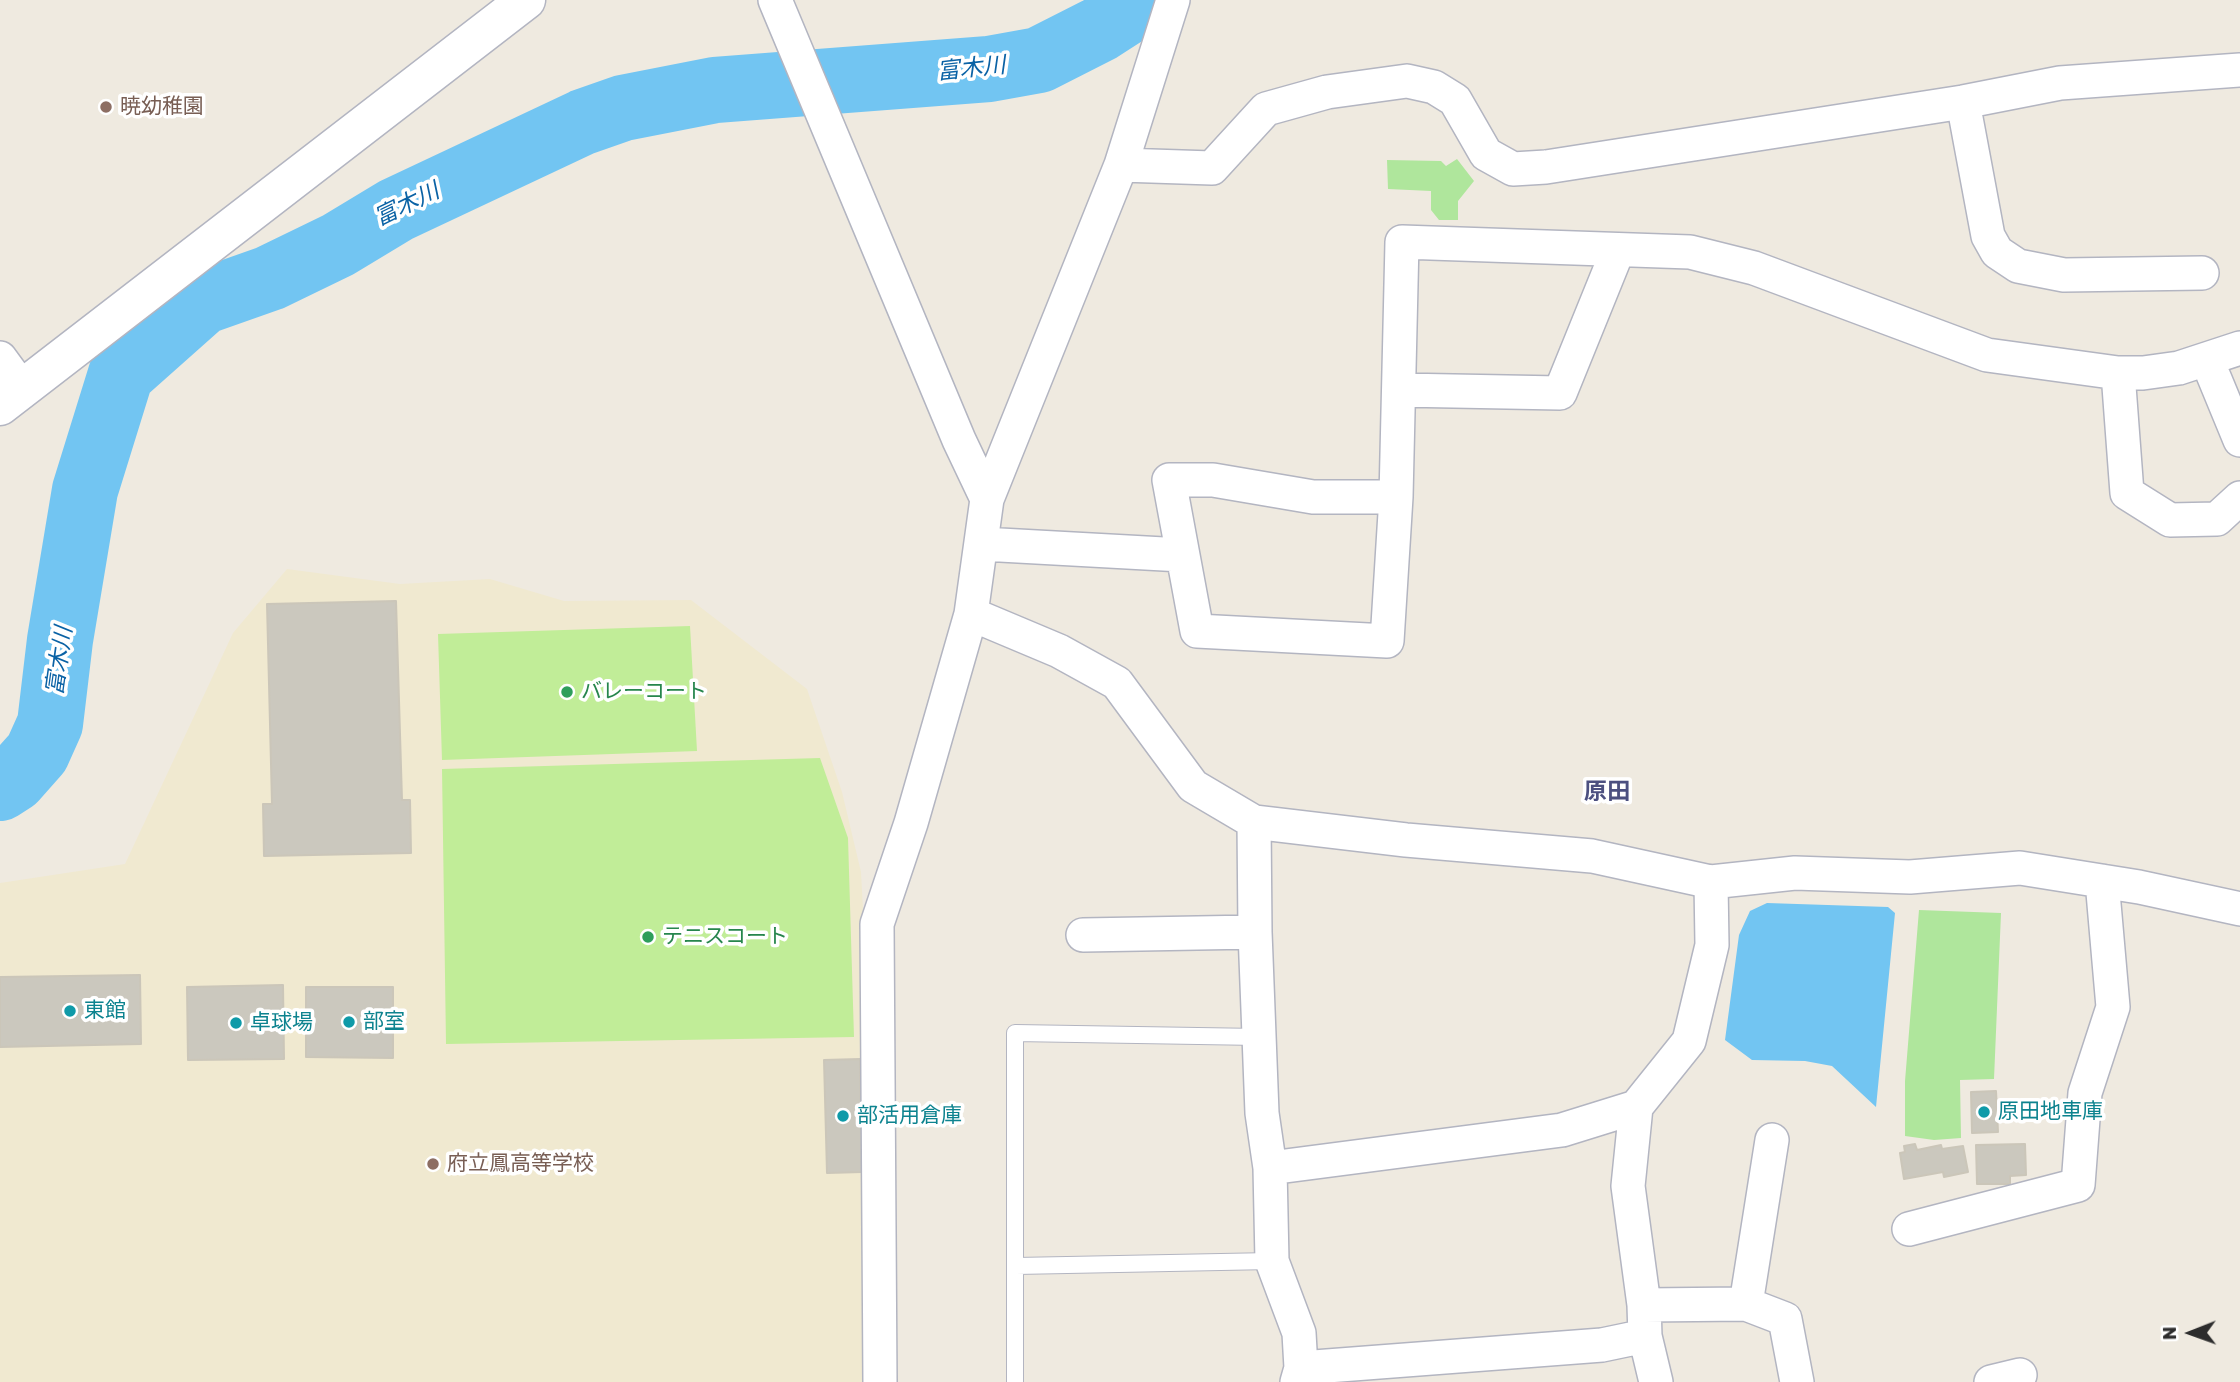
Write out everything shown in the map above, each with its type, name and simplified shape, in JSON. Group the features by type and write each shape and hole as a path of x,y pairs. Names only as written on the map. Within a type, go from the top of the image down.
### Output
{"street":[{"path":"0,358 11,397 526,0"},
{"path":"775,0 959,440 987,499"},
{"path":"880,1382 877,924 911,823 971,614 987,499 1121,164 1173,0"},
{"path":"1121,164 1212,167 1266,109 1327,92 1407,81 1434,87 1455,100 1486,153 1513,169 1546,167 1963,102 2060,83 2240,70"},
{"path":"1963,102 1988,236 1997,252 2018,266 2064,275 2202,273"},
{"path":"1396,497 1313,497 1213,480 1169,480 1197,631 1387,640 1396,497 1402,242 1690,252 1741,265 1817,290 1987,355 2118,373 2179,368 2240,348"},
{"path":"1400,390 1560,393 1618,250"},
{"path":"2207,360 2240,440"},
{"path":"2118,373 2127,493 2170,520 2217,519 2240,498"},
{"path":"982,544 1182,555"},
{"path":"971,614 1059,651 1117,683 1193,786 1254,822 1406,840 1592,856 1711,882 1795,873 1910,877 2020,867 2240,909"},
{"path":"1254,822 1262,1113 1269,1168 1272,1261 1299,1333 1299,1375 1602,1345 1645,1320 1746,1304 1785,1319 1797,1382"},
{"path":"1909,1228 2078,1185 2085,1093 2113,1007 2102,881"},
{"path":"1656,1382 1645,1320 1628,1186 1636,1107 1689,1041 1712,945 1711,882"},
{"path":"1083,936 1255,932"},
{"path":"1269,1168 1562,1130 1636,1107"},
{"path":"1746,1304 1772,1139"}],"lane":[{"path":"1015,1382 1015,1033 1259,1037"},
{"path":"1016,1266 1272,1261"}],"shaded area":[{"name":"府立鳳高等学校","path":"287,569 400,584 490,579 564,601 691,600 807,689 842,792 861,872 865,947 867,1382 0,1382 0,883 125,864 233,633"}],"green space":[{"path":"1457,159 1474,181 1458,201 1458,220 1439,220 1431,210 1431,191 1388,189 1387,160 1441,161 1446,166"},
{"name":"バレーコート","path":"690,626 697,751 442,760 438,634"},
{"name":"テニスコート","path":"820,758 848,838 854,1037 446,1044 442,769"},
{"path":"1919,910 2001,913 1994,1079 1960,1080 1961,1138 1934,1140 1905,1136 1905,1081"}],"water":[{"path":"1767,903 1888,907 1895,913 1876,1107 1832,1066 1805,1061 1752,1060 1725,1040 1739,935 1750,911"}],"building":[{"path":"396,601 402,800 410,800 411,853 264,856 263,804 272,804 267,604"},
{"name":"東館","path":"140,975 141,1044 0,1047 0,977"},
{"name":"卓球場","path":"283,985 284,1059 188,1060 187,987"},
{"name":"部室","path":"306,987 393,987 393,1058 306,1057"},
{"name":"部活用倉庫","path":"860,1059 862,1172 827,1173 824,1060"},
{"name":"原田地車庫","path":"1996,1091 1998,1132 1972,1133 1971,1092"},
{"path":"1915,1144 1917,1150 1941,1145 1942,1149 1963,1146 1968,1172 1944,1177 1943,1172 1904,1179 1900,1153 1905,1152 1904,1146"},
{"path":"2025,1144 2026,1175 2010,1176 2010,1184 1977,1184 1976,1145"}],"waterway":[{"name":"富木川","path":"0,788 14,779 37,753 50,724 60,640 85,490 121,374 202,302 270,278 338,245 396,210 583,122 623,108 715,90 989,69 1039,60 1100,29 1145,0"}],"place":[{"name":"暁幼稚園","path":"106,107"},
{"name":"バレーコート","path":"567,692"},
{"name":"テニスコート","path":"648,937"},
{"name":"東館","path":"70,1011"},
{"name":"部室","path":"349,1022"},
{"name":"卓球場","path":"236,1023"},
{"name":"原田地車庫","path":"1984,1112"},
{"name":"部活用倉庫","path":"843,1116"},
{"name":"府立鳳高等学校","path":"433,1164"}],"district":[{"name":"原田","path":"1607,792"}]}
